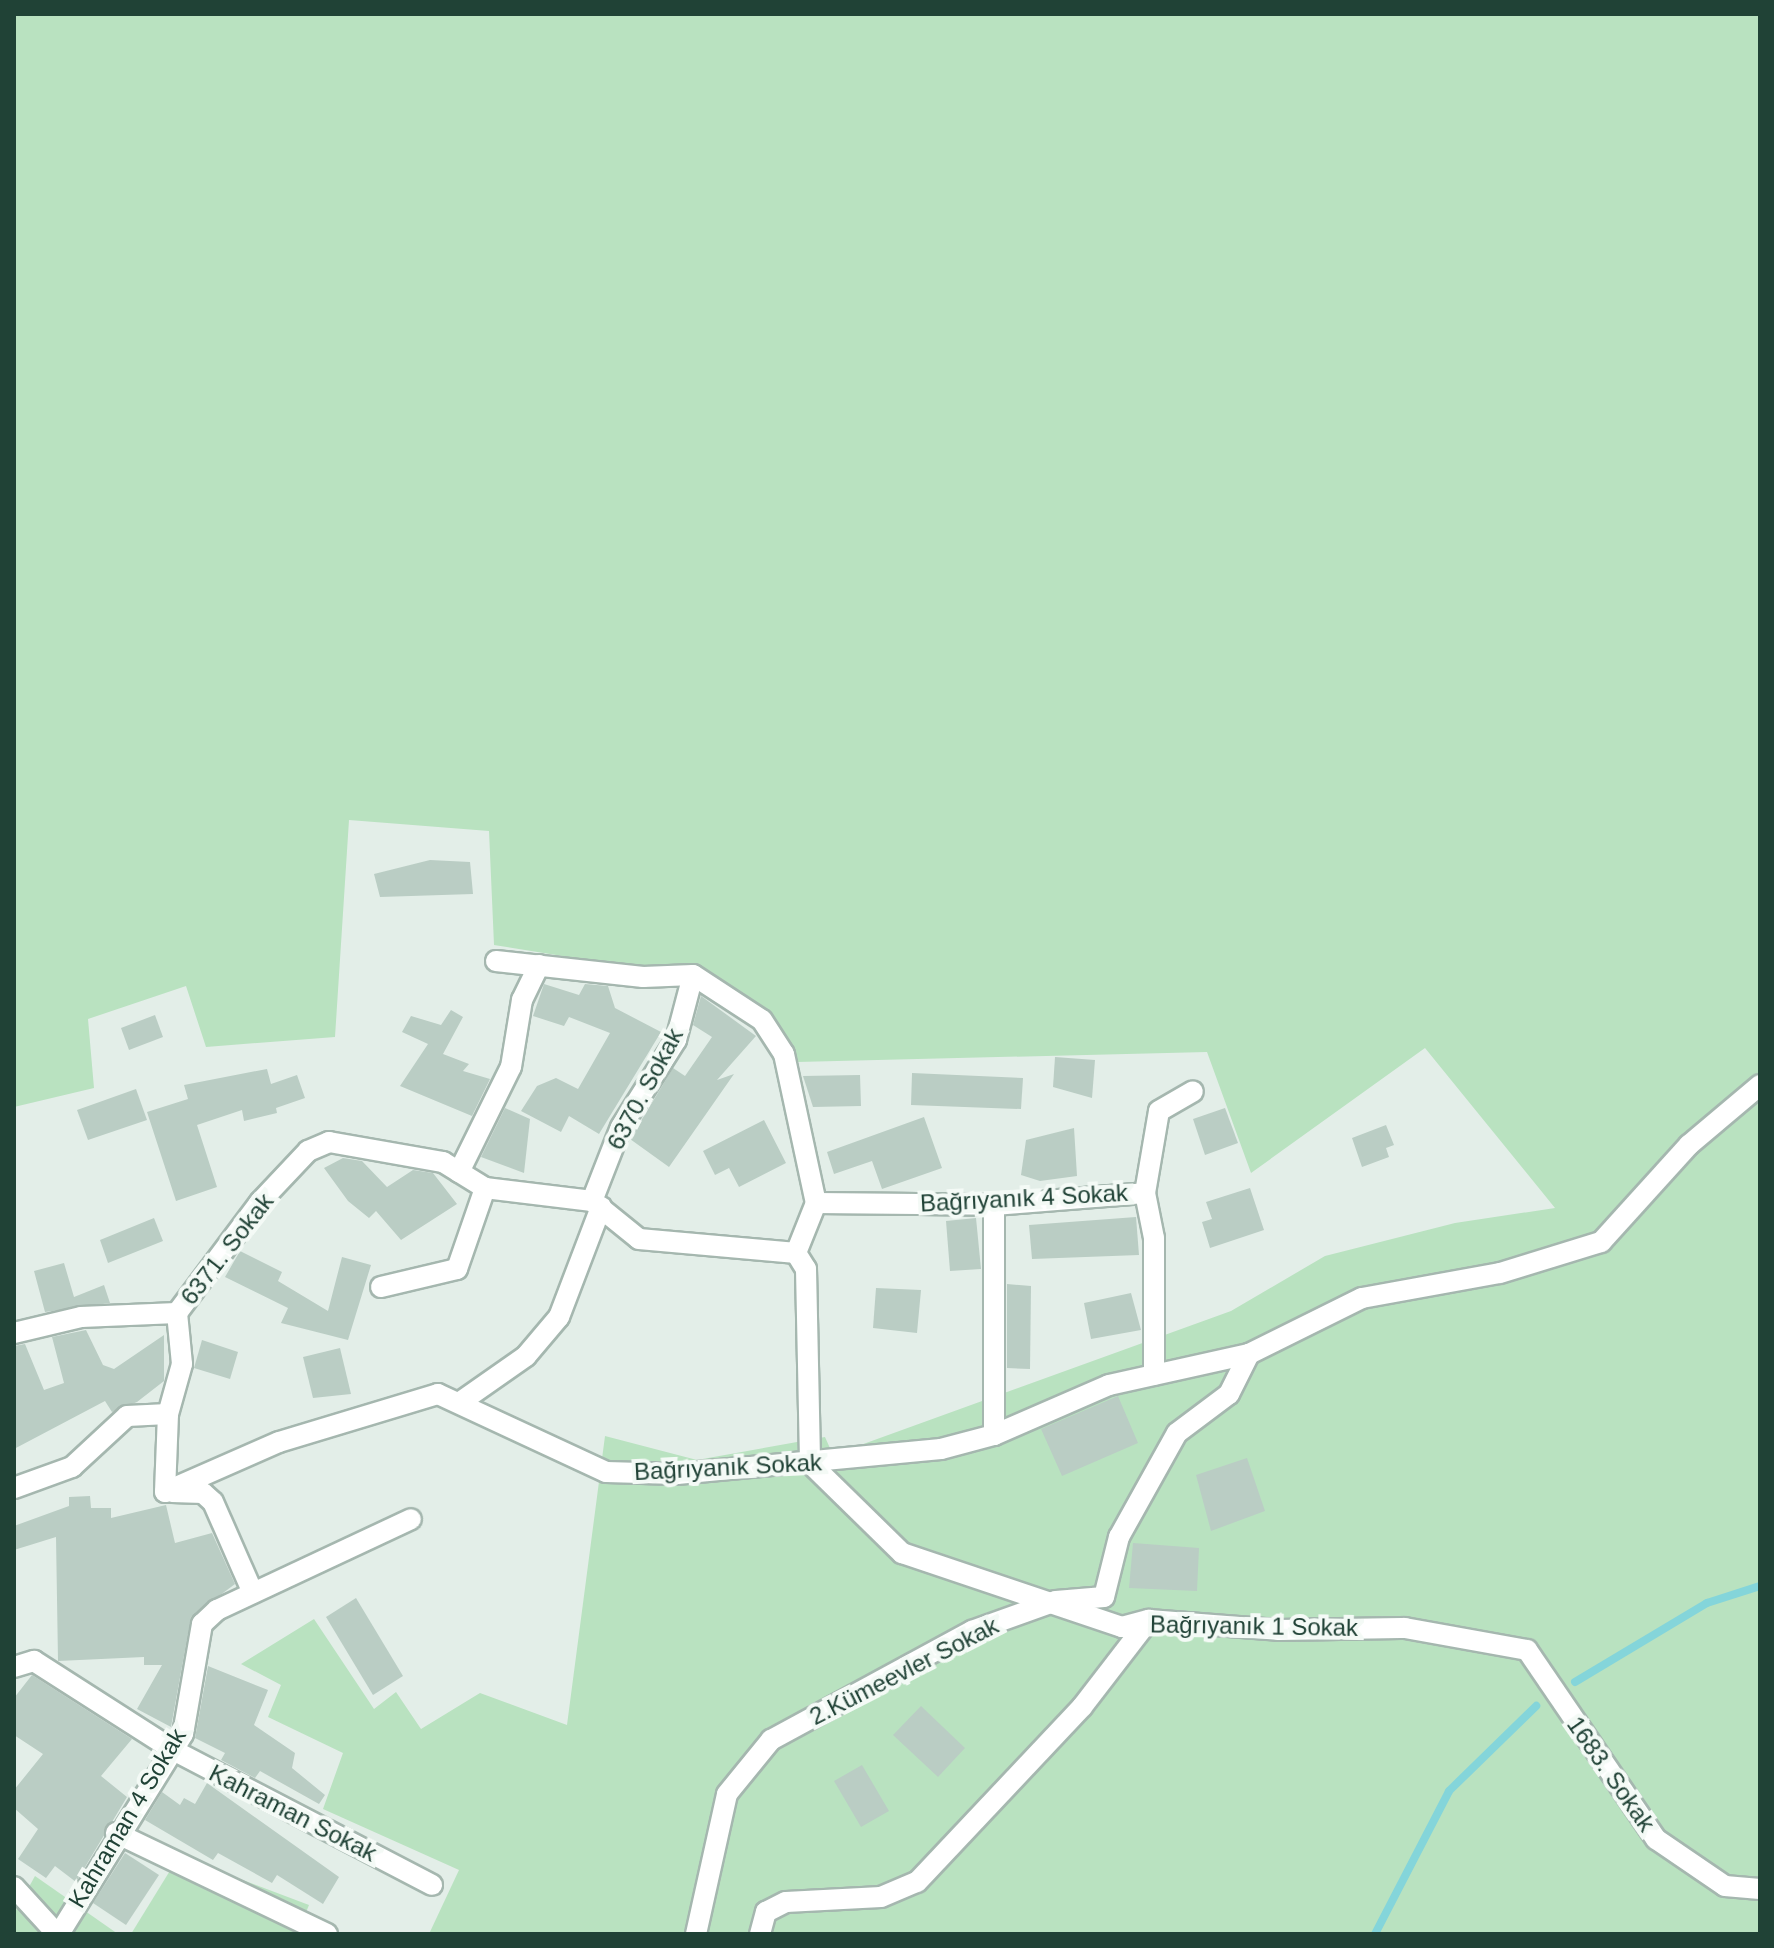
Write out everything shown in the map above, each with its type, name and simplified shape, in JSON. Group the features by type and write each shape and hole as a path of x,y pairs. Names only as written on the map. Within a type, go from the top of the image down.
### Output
{"street":[{"path":"496,961 693,975 762,1020 784,1054 816,1203 796,1253"},
{"path":"539,965 522,1000 511,1067 459,1172 485,1188 596,1204 639,1239 796,1253"},
{"name":"6370. Sokak","path":"459,1403 526,1356 559,1317 621,1127 676,1040 693,975"},
{"name":"Bağrıyanık Sokak","path":"165,1492 375,1409 438,1394 606,1472 810,1463 994,1435 1109,1385 1249,1354 1362,1298 1500,1273 1601,1242 1689,1145 1760,1085"},
{"path":"1145,1193 1159,1111 1193,1091"},
{"name":"6371. Sokak","path":"14,1333 81,1317 177,1313 260,1202 308,1151 329,1142 443,1162 459,1172"},
{"path":"381,1287 457,1269 485,1188"},
{"name":"Bağrıyanık 4 Sokak","path":"816,1203 994,1205 1145,1193 1154,1238 1154,1375"},
{"path":"994,1205 994,1435"},
{"path":"796,1253 806,1269 810,1463"},
{"path":"177,1313 182,1364 168,1414 165,1492 203,1493 213,1502 253,1593"},
{"name":"2.Kümeevler Sokak","path":"696,1934 727,1794 771,1740 972,1631 1056,1601 1104,1597 1119,1537 1177,1433 1229,1394 1249,1354"},
{"path":"14,1488 72,1467 127,1416 168,1414"},
{"name":"Bağrıyanık 1 Sokak","path":"810,1463 902,1553 1004,1591 1056,1601 1122,1627 1149,1620 1278,1630 1405,1628 1527,1650"},
{"name":"Kahraman 4 Sokak","path":"58,1934 116,1833 183,1734 202,1624 253,1593 411,1519"},
{"path":"760,1934 766,1912 786,1902 881,1897 917,1882 1082,1707 1149,1620"},
{"name":"1683. Sokak","path":"1527,1650 1656,1839 1725,1886 1760,1889"},
{"name":"Kahraman Sokak","path":"24,1664 173,1750 432,1885"},
{"path":"116,1833 327,1934"},
{"path":"14,1887 58,1934"}],"green space":[{"path":"14,14 1760,14 1760,1934 429,1934 459,1870 323,1809 343,1753 268,1717 281,1685 241,1664 314,1619 374,1709 396,1692 421,1729 480,1693 567,1725 605,1436 697,1460 825,1437 833,1455 1231,1311 1325,1256 1455,1223 1555,1208 1425,1048 1251,1173 1207,1052 797,1062 750,999 680,975 494,945 489,831 349,820 335,1037 206,1047 186,986 88,1019 94,1088 14,1107"},
{"path":"179,1856 309,1905 297,1934 131,1934"},
{"path":"35,1876 118,1934 14,1934 14,1914"}],"building":[{"path":"430,860 470,862 473,894 380,897 374,874"},
{"path":"544,984 579,995 585,984 608,986 615,1008 661,1032 599,1134 569,1116 561,1132 521,1111 537,1086 556,1078 578,1089 610,1033 569,1017 564,1026 533,1016"},
{"path":"701,996 756,1036 717,1080 734,1074 669,1167 630,1139 673,1068 685,1076 712,1037 693,1025"},
{"path":"451,1010 463,1017 443,1054 469,1064 463,1071 490,1079 472,1116 400,1086 428,1044 402,1032 411,1016 441,1025"},
{"path":"155,1015 163,1037 129,1050 121,1028"},
{"path":"1055,1057 1095,1060 1092,1098 1053,1087"},
{"path":"267,1069 271,1084 297,1075 305,1098 276,1108 277,1113 244,1121 242,1110 197,1125 217,1187 176,1201 147,1112 188,1099 184,1085"},
{"path":"912,1073 1023,1078 1021,1109 911,1105"},
{"path":"860,1075 861,1106 813,1107 803,1076"},
{"path":"136,1089 147,1120 88,1140 77,1110"},
{"path":"505,1108 530,1119 524,1173 481,1157"},
{"path":"1225,1108 1238,1143 1205,1155 1193,1119"},
{"path":"924,1117 942,1168 882,1189 872,1161 834,1174 827,1152"},
{"path":"764,1120 786,1163 739,1187 729,1168 715,1175 703,1151"},
{"path":"1386,1125 1394,1145 1386,1148 1389,1157 1362,1167 1352,1138"},
{"path":"1074,1128 1077,1176 1040,1181 1021,1175 1026,1140"},
{"path":"343,1158 362,1161 387,1187 413,1170 433,1173 457,1204 401,1240 376,1211 369,1218 348,1201 324,1168"},
{"path":"1250,1188 1264,1230 1210,1248 1202,1222 1212,1219 1206,1202"},
{"path":"1136,1217 1139,1255 1032,1259 1029,1225"},
{"path":"154,1218 163,1241 108,1263 100,1240"},
{"path":"976,1218 981,1269 950,1271 946,1221"},
{"path":"240,1251 282,1272 278,1281 328,1311 342,1257 371,1265 348,1340 281,1323 288,1308 225,1277"},
{"path":"64,1263 74,1297 104,1285 110,1303 45,1312 34,1271"},
{"path":"1007,1284 1031,1286 1030,1369 1007,1368"},
{"path":"876,1288 921,1290 917,1333 873,1328"},
{"path":"1131,1293 1141,1330 1091,1339 1084,1303"},
{"path":"86,1330 103,1365 114,1369 164,1335 164,1381 137,1402 112,1412 105,1401 14,1449 14,1346 25,1344 44,1390 64,1383 52,1337"},
{"path":"202,1340 238,1352 230,1379 194,1368"},
{"path":"340,1348 351,1394 313,1398 303,1357"},
{"path":"1118,1396 1138,1443 1062,1476 1041,1429"},
{"path":"1247,1458 1265,1511 1211,1531 1196,1475"},
{"path":"90,1496 91,1508 111,1508 111,1518 166,1505 175,1543 212,1533 235,1584 191,1617 171,1727 137,1709 162,1665 144,1665 144,1657 58,1661 56,1537 14,1550 14,1526 69,1506 69,1497"},
{"path":"1133,1543 1199,1548 1197,1591 1129,1588"},
{"path":"356,1598 403,1676 373,1695 326,1617"},
{"path":"208,1666 268,1690 254,1725 295,1753 292,1768 325,1795 319,1804 260,1771 255,1778 221,1760 225,1753 195,1738"},
{"path":"32,1675 132,1739 101,1776 127,1797 76,1882 55,1866 46,1878 18,1859 38,1829 14,1808 14,1790 43,1754 14,1735 14,1698"},
{"path":"921,1706 965,1748 938,1777 893,1735"},
{"path":"862,1765 889,1811 861,1827 834,1781"},
{"path":"207,1783 339,1877 323,1904 277,1875 272,1883 218,1853 213,1860 145,1820 162,1792 180,1805 184,1798 195,1804"},
{"path":"125,1853 159,1875 126,1925 93,1903"}],"waterway":[{"path":"1575,1682 1707,1603 1760,1586"},
{"path":"1375,1934 1449,1791 1536,1706"}]}
